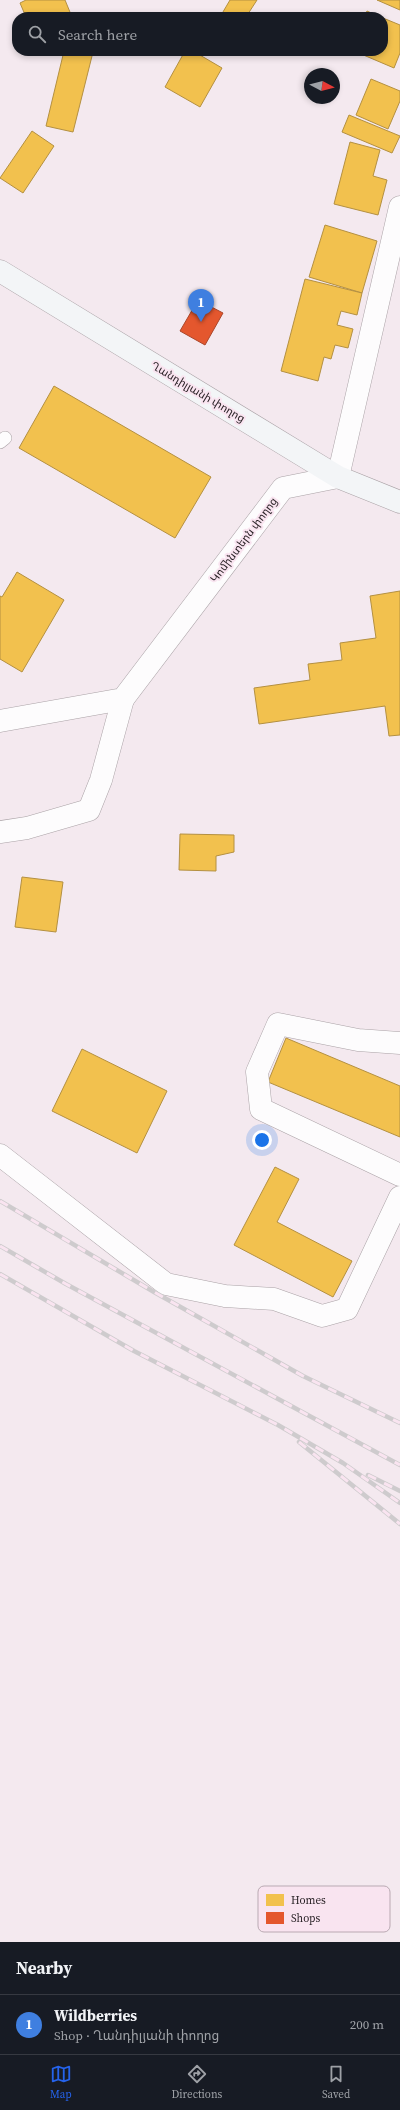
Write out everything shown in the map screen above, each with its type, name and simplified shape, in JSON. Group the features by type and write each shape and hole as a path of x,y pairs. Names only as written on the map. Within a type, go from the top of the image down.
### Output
{"main road":[{"name":"Ղանդիլյանի փողոց","path":"0,271 338,477 400,502"}],"street":[{"path":"338,477 400,208"},
{"name":"Կոմինտերն փողոց","path":"123,699 283,488 338,477"},
{"path":"0,722 123,699 101,780 89,810 27,828 0,832"},
{"path":"400,1043 358,1040 278,1024 258,1072 261,1108 400,1175"},
{"path":"0,1156 166,1284 225,1296 274,1299 322,1316 347,1309 400,1197"}],"building: Homes":[{"path":"26,0 65,0 70,12 24,12 20,3"},
{"path":"230,0 257,0 249,12 223,12"},
{"path":"377,0 400,0 400,10"},
{"path":"388,20 400,25 400,53 394,68 366,56 388,56"},
{"path":"63,56 92,56 73,132 46,126"},
{"path":"182,56 202,56 222,68 200,107 165,87"},
{"path":"371,79 400,91 400,101 388,129 356,115"},
{"path":"349,115 400,136 392,153 342,132"},
{"path":"32,131 54,146 23,193 0,178"},
{"path":"350,142 380,150 373,176 387,180 378,215 334,204"},
{"path":"325,225 377,241 362,293 309,277"},
{"path":"305,279 362,293 357,315 341,311 337,325 353,329 348,348 335,345 331,359 324,357 318,381 281,371"},
{"path":"54,386 211,477 175,538 19,448"},
{"path":"17,572 64,600 22,672 0,659 0,596 2,597"},
{"path":"400,591 400,735 389,736 385,706 259,724 254,688 310,680 308,664 342,660 340,643 376,638 370,596"},
{"path":"180,834 234,835 234,852 216,856 216,871 179,870"},
{"path":"22,877 63,882 56,932 15,927"},
{"path":"286,1038 400,1086 400,1137 268,1082"},
{"path":"82,1049 167,1091 137,1153 52,1111"},
{"path":"275,1167 299,1179 277,1222 352,1261 333,1297 234,1245"}],"building: Shops":[{"path":"198,300 223,313 205,345 180,331"}],"railway":[{"path":"0,1201 154,1292 303,1376 400,1423"},
{"path":"0,1246 66,1284 400,1465"},
{"path":"0,1274 134,1351 278,1425 343,1463 400,1503"},
{"path":"299,1442 400,1524"},
{"path":"368,1475 400,1491"}],"place":[{"name":"Wildberries","path":"201,322"}]}
